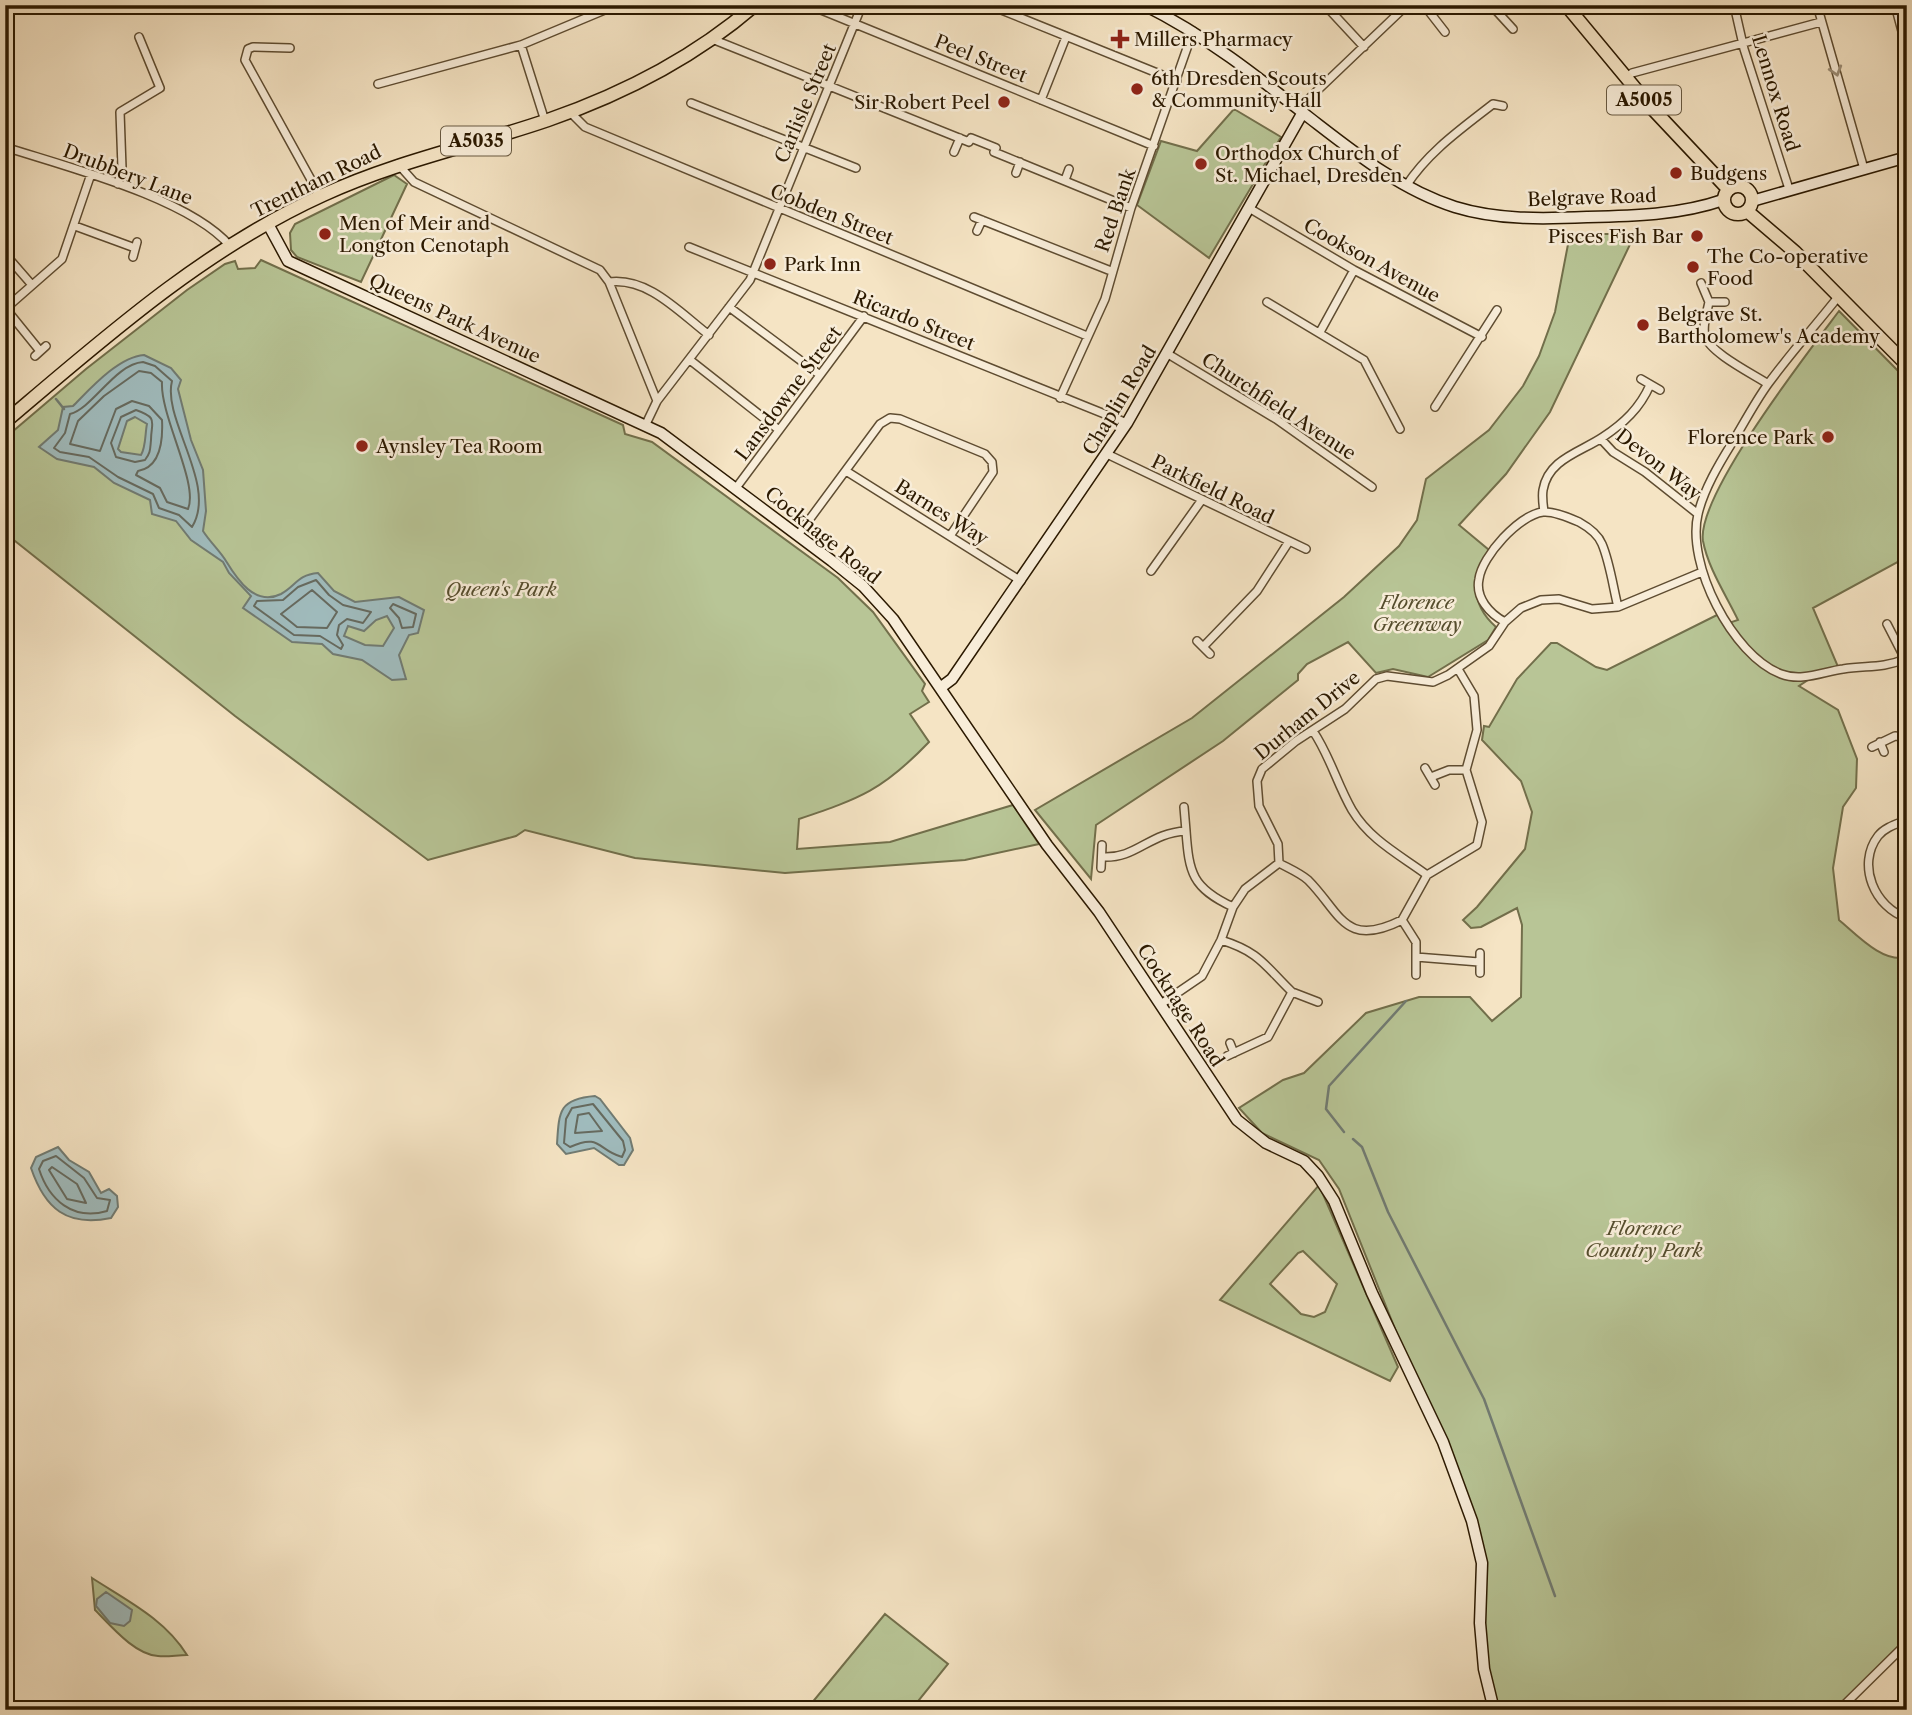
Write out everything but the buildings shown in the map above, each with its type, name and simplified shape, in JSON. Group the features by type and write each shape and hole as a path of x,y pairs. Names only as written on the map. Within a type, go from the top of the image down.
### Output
{"main road":[{"name":"Trentham Road","path":"5,422 90,349 230,246 268,224 320,196 397,163 545,121 623,90 712,39 755,5"},
{"name":"A5005","path":"1566,5 1726,195 1731,213 1739,214 1750,206"},
{"name":"A5005","path":"1726,195 1742,187 1750,193 1750,206 1907,365"}],"street":[{"name":"Peel Street","path":"809,5 1041,100 1101,129 1154,146"},
{"name":"Carlisle Street","path":"646,424 657,401 754,272 862,5"},
{"path":"989,5 1177,80"},
{"name":"Belgrave Road","path":"1144,5 1166,10 1357,154 1406,186 1455,207 1516,217 1553,219 1669,212 1726,195"},
{"path":"1325,5 1364,47"},
{"name":"Chaplin Road","path":"940,688 952,679 1127,423 1168,354 1301,111 1407,5"},
{"path":"1424,5 1445,32"},
{"path":"1491,5 1513,29"},
{"name":"Lennox Road","path":"1734,5 1789,189"},
{"path":"1817,5 1864,169"},
{"path":"1895,5 1907,50"},
{"path":"378,85 521,45 612,7"},
{"path":"1626,78 1632,73 1744,45 1821,22"},
{"name":"Red Bank","path":"1060,398 1105,299 1131,208 1193,31"},
{"path":"118,184 122,168 120,113 160,88 139,37"},
{"path":"1041,100 1066,37"},
{"path":"712,39 969,142 971,138 1020,162 1131,208"},
{"path":"521,45 545,121"},
{"path":"290,48 253,47 248,49 245,60 320,196"},
{"path":"691,103 856,168"},
{"path":"1406,186 1420,163 1466,125 1493,104 1503,106"},
{"name":"Cobden Street","path":"570,112 585,127 1087,336"},
{"path":"954,152 960,138"},
{"name":"Drubbery Lane","path":"5,147 91,174 196,217 211,226 230,246"},
{"path":"1750,206 1789,189 1907,157"},
{"path":"1016,173 1020,162"},
{"path":"397,163 414,182 594,266 608,282 657,401"},
{"path":"842,173 846,164"},
{"path":"1065,180 1069,169"},
{"path":"40,351 6,309 62,259 91,174"},
{"name":"Cookson Avenue","path":"1249,208 1354,270 1482,337"},
{"path":"977,231 978,218 1111,271"},
{"name":"Queens Park Avenue","path":"268,224 288,261 646,424"},
{"path":"75,226 135,249"},
{"name":"Ricardo Street","path":"689,247 1127,423"},
{"path":"5,254 32,285"},
{"path":"1320,332 1354,270"},
{"path":"608,282 624,280 642,285 709,335"},
{"path":"1701,283 1709,302 1704,327 1706,339 1716,351 1768,384"},
{"path":"1838,297 1768,384 1722,460 1698,514 1695,541 1702,572 1728,626 1749,652 1782,674 1806,677 1839,669 1875,669 1906,660 1887,624"},
{"path":"1267,302 1364,360 1400,429"},
{"path":"1709,302 1725,302"},
{"path":"729,307 820,375"},
{"path":"1435,407 1495,313 1502,321"},
{"name":"Lansdowne Street","path":"736,488 864,316"},
{"name":"Churchfield Avenue","path":"1168,354 1276,419 1372,487"},
{"path":"690,360 779,430"},
{"path":"1641,379 1660,390"},
{"path":"1544,512 1543,488 1552,471 1568,455 1601,439 1642,403 1650,385"},
{"path":"798,535 880,424 890,418 900,419 985,454 992,462 993,472 950,536"},
{"name":"Cocknage Road","path":"646,424 736,488 863,586 893,620 1037,830 1161,1004 1237,1120 1265,1143 1304,1161 1318,1175 1334,1201 1372,1293 1443,1442 1472,1521 1482,1563 1480,1623 1484,1669 1494,1710"},
{"name":"Devon Way","path":"1601,439 1613,452 1645,472 1698,514"},
{"name":"Parkfield Road","path":"1107,454 1306,550"},
{"name":"Barnes Way","path":"846,471 1021,581"},
{"path":"1151,571 1201,501"},
{"path":"1505,622 1488,610 1480,594 1478,580 1485,564 1515,524 1544,512 1580,523 1602,542 1618,607"},
{"path":"1210,654 1200,644 1257,591 1288,543"},
{"name":"Durham Drive","path":"1276,865 1278,844 1259,806 1257,781 1262,769 1345,709 1376,679 1387,676 1433,682 1458,669 1489,646 1505,622 1521,608 1541,600 1559,599 1592,609 1618,607 1702,572"},
{"path":"1161,1004 1202,976 1221,940 1233,907 1245,889 1276,865 1307,879 1343,923 1357,929 1375,930 1402,920 1427,875 1477,845 1482,822 1466,770 1477,730 1474,696 1458,669"},
{"path":"1313,731 1332,762 1352,810 1374,838 1427,875"},
{"path":"1872,747 1895,736 1907,737"},
{"path":"1880,742 1884,752"},
{"path":"1425,768 1435,785"},
{"path":"1431,777 1449,770 1466,770"},
{"path":"1184,807 1187,858 1197,885 1233,907"},
{"path":"1907,820 1887,828 1879,836 1872,847 1870,863 1871,884 1878,898 1894,914 1907,918"},
{"path":"1102,857 1118,858 1166,832 1186,831"},
{"path":"1101,868 1102,845"},
{"path":"1402,920 1416,942 1416,975"},
{"path":"1221,940 1252,953 1271,967 1292,992 1318,1002"},
{"path":"1480,953 1480,973"},
{"path":"1416,957 1479,962"},
{"path":"1230,1042 1230,1054 1268,1037 1292,992"},
{"path":"1839,1710 1907,1643"}],"green space":[{"path":"1234,109 1281,137 1209,258 1137,205 1161,141 1197,151"},
{"path":"394,175 407,184 361,282 297,257 291,250 290,233 295,224"},
{"name":"Florence Greenway","path":"1570,234 1635,234 1550,412 1506,474 1459,525 1489,550 1479,570 1476,590 1482,609 1496,627 1488,640 1428,677 1393,669 1376,673 1348,642 1307,664 1298,674 1298,680 1223,741 1096,825 1091,879 1035,810 1192,718 1344,597 1399,546 1417,520 1426,479 1489,430 1523,386 1539,356 1555,312"},
{"name":"Queen's Park","path":"261,260 623,425 625,434 652,442 838,578 873,612 925,684 922,691 929,702 910,714 929,742 898,771 870,791 799,819 797,849 890,842 1013,805 1039,844 965,860 785,873 635,858 525,830 516,836 428,860 235,716 5,533 5,438 86,369 187,290 225,264 235,261 238,269 255,268"},
{"name":"Florence Country Park","path":"1839,311 1907,380 1907,532 1900,535 1907,545 1907,557 1813,608 1839,669 1814,676 1799,686 1838,710 1857,759 1856,788 1843,807 1833,868 1839,920 1879,952 1898,958 1907,957 1907,1643 1839,1710 1494,1710 1484,1669 1482,1563 1472,1521 1339,1189 1319,1160 1262,1133 1239,1108 1283,1080 1304,1073 1366,1013 1419,997 1470,997 1492,1021 1521,997 1522,925 1517,908 1481,927 1471,928 1463,920 1525,849 1532,812 1521,781 1482,740 1484,726 1489,727 1517,679 1551,643 1557,643 1596,667 1607,670 1717,615 1729,623 1738,620 1705,551 1703,541 1706,520 1717,492 1757,424"},
{"path":"1319,1185 1398,1367 1390,1381 1220,1300","holes":["1303,1251 1337,1284 1325,1312 1314,1317 1301,1314 1270,1284 1298,1253"]},
{"path":"92,1578 156,1621 168,1631 187,1655 149,1654 124,1639 95,1610"},
{"path":"885,1614 948,1664 911,1710 806,1710"}],"water":[{"path":"144,355 171,368 181,380 178,389 191,440 203,470 206,511 203,531 241,583 255,594 272,597 286,591 305,576 318,573 334,591 355,602 399,597 424,610 418,633 409,635 399,655 406,679 392,680 362,660 333,654 322,644 292,642 243,608 251,596 229,573 223,562 191,540 176,521 152,514 150,500 114,483 94,467 57,459 39,447 58,430 63,407 73,406 105,375 134,357","holes":["135,417 147,424 141,455 121,452 118,449 127,421","387,616 394,628 383,646 365,645 344,636 348,626 364,631 376,620"]},
{"path":"595,1096 630,1138 633,1150 624,1165 619,1165 594,1148 566,1154 557,1144 563,1109 574,1100"},
{"path":"58,1147 69,1160 89,1172 101,1193 109,1189 117,1196 118,1207 111,1218 82,1220 70,1217 60,1212 43,1194 31,1168 36,1157"},
{"path":"106,1592 132,1610 130,1621 124,1626 110,1623 96,1606 97,1599"}],"waterway":[{"path":"56,399 64,409"},
{"path":"1344,1132 1326,1109 1329,1086 1406,1001"},
{"path":"1353,1139 1362,1147 1388,1212 1484,1399 1555,1596"}],"place":[{"name":"Millers Pharmacy","path":"1120,39"},
{"name":"6th Dresden Scouts & Community Hall","path":"1137,89"},
{"name":"Sir Robert Peel","path":"1004,102"},
{"name":"Orthodox Church of St. Michael, Dresden","path":"1201,164"},
{"name":"Budgens","path":"1676,173"},
{"name":"Men of Meir and Longton Cenotaph","path":"325,234"},
{"name":"Pisces Fish Bar","path":"1697,236"},
{"name":"Park Inn","path":"770,264"},
{"name":"The Co-operative Food","path":"1693,267"},
{"name":"Belgrave St. Bartholomew's Academy","path":"1643,325"},
{"name":"Florence Park","path":"1828,437"},
{"name":"Aynsley Tea Room","path":"362,446"}]}
